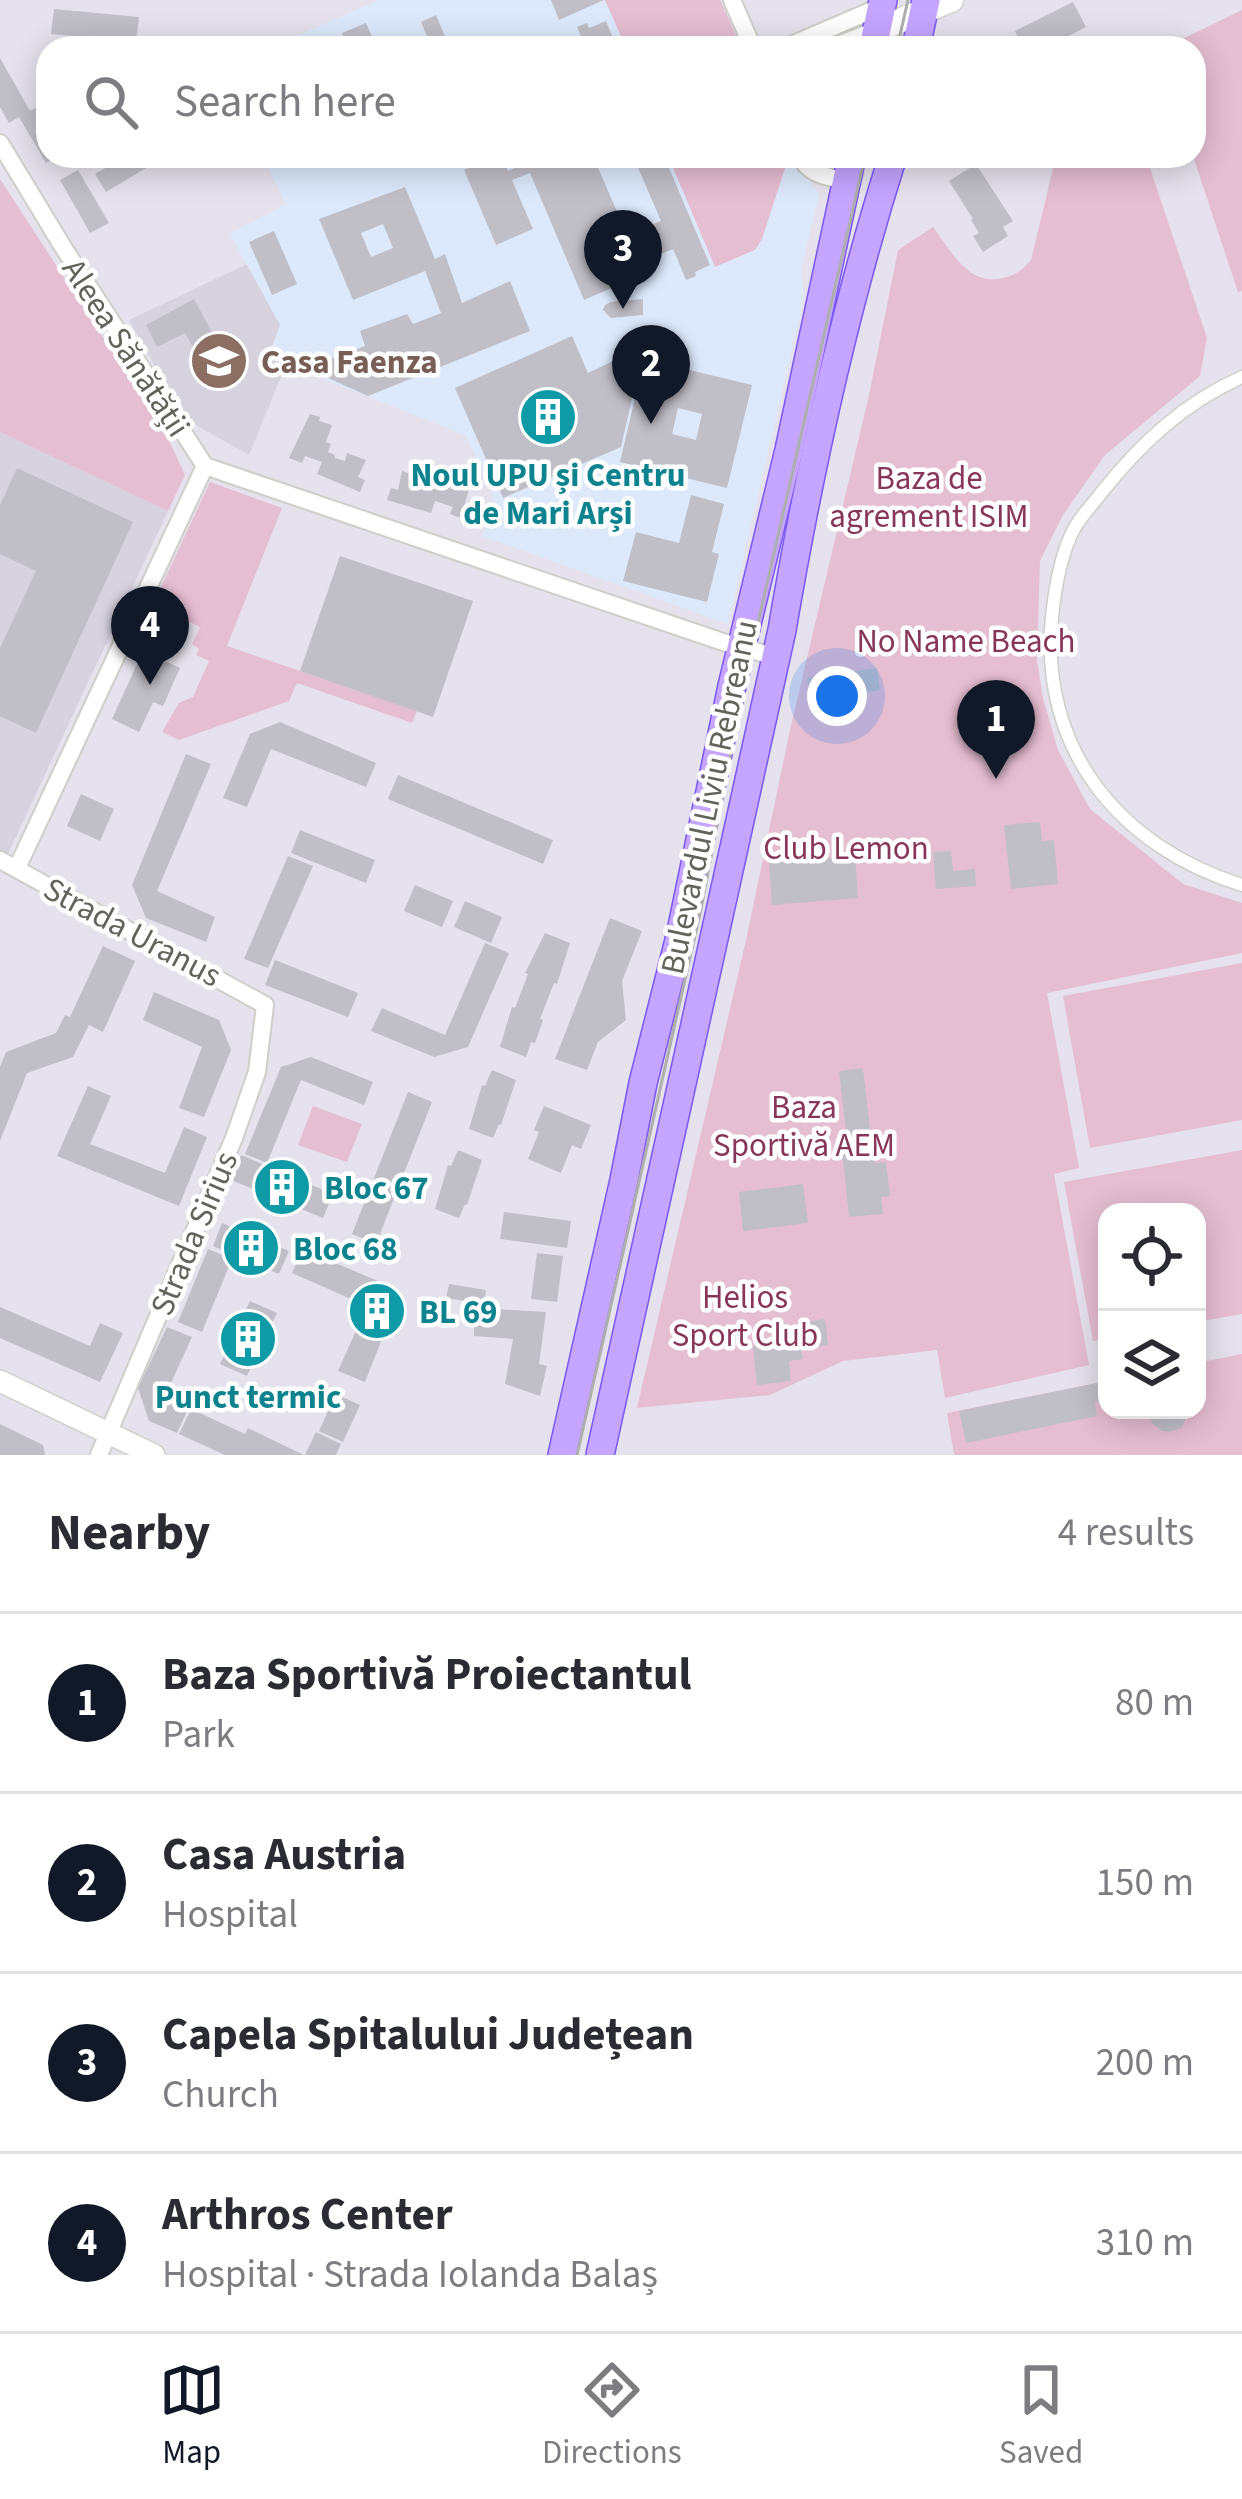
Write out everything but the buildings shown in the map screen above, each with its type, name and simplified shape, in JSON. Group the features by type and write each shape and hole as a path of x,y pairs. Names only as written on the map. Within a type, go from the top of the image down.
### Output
{"main road":[{"path":"882,17 951,0"},
{"path":"919,36 925,5"},
{"name":"Bulevardul Liviu Rebreanu","path":"562,1455 849,168"},
{"name":"Bulevardul Liviu Rebreanu","path":"600,1455 798,539 865,244 889,168"}],"street":[{"path":"732,0 748,36"},
{"path":"822,36 882,17"},
{"path":"850,36 882,17"},
{"name":"Aleea Sănătății","path":"0,143 205,466 776,657"},
{"path":"807,168 814,174 849,168"},
{"path":"1242,377 1178,413 1137,451 1086,512 1063,558 1050,644 1052,687 1060,717 1069,744 1090,779 1132,825 1208,871 1242,885"},
{"path":"8,864 205,466"},
{"name":"Strada Uranus","path":"8,864 266,1005"},
{"name":"Strada Sirius","path":"104,1444 234,1138 257,1072 266,1005"},
{"path":"0,1382 104,1444 154,1455"}],"shaded area":[{"path":"379,0 720,0 736,36 296,36"},
{"path":"268,168 799,168 819,194 801,270 804,298 728,624 482,536 494,502 492,490 465,435 286,364 288,357 271,350 280,325 230,234 286,204"},
{"name":"Casa Faenza","path":"247,264 281,325 289,357 249,455 199,427 177,405 129,320"},
{"path":"0,432 168,511 8,854 0,850"}],"green space":[{"path":"605,0 720,0 736,36 621,36"},
{"path":"1242,10 1242,291 1238,292 1197,168 1206,168 1206,36 1189,36"},
{"path":"673,168 785,168 755,250 715,267"},
{"path":"1053,168 1150,168 1207,338 1200,376 1105,455 1063,515 1040,561 1037,660 1058,750 1090,809 1183,884 1242,903 1242,953 1047,993 1079,1168 1054,1174 1089,1365 945,1398 937,1350 843,1361 770,1395 637,1408 898,250 933,227 960,263 977,276 1008,277 1031,260"},
{"path":"0,179 167,436 185,475 168,511 0,432"},
{"path":"210,482 282,508 227,646 417,711 412,723 297,683 289,701 179,740 162,732 179,703 193,697 209,661 196,655 199,649 192,644 200,627 153,604"},
{"path":"1242,963 1242,1120 1090,1148 1063,996"},
{"path":"313,1106 362,1124 347,1162 298,1145"},
{"path":"1242,1150 1242,1314 1206,1320 1206,1203 1098,1203 1098,1340 1093,1341 1064,1182"},
{"path":"1242,1354 1242,1455 954,1455 947,1413 1098,1383 1098,1419 1206,1419 1206,1361"}],"tram line":[{"path":"900,36 908,0"},
{"path":"577,1455 701,909 743,688 862,168"}],"place":[{"name":"Capela Spitalului Județean","path":"623,309"},
{"name":"Casa Faenza","path":"219,361"},
{"name":"Noul UPU și Centru de Mari Arși","path":"548,417"},
{"name":"Casa Austria","path":"651,424"},
{"name":"Arthros Center","path":"150,685"},
{"name":"Baza Sportivă Proiectantul","path":"996,779"},
{"name":"Bloc 67","path":"282,1187"},
{"name":"Bloc 68","path":"251,1248"},
{"name":"BL 69","path":"377,1311"},
{"name":"Punct termic","path":"248,1339"}],"park label":[{"name":"Baza de agrement ISIM","path":"929,496"},
{"name":"No Name Beach","path":"966,640"},
{"name":"Club Lemon","path":"846,847"},
{"name":"Baza Sportivă AEM","path":"804,1125"},
{"name":"Helios Sport Club","path":"745,1315"}]}
